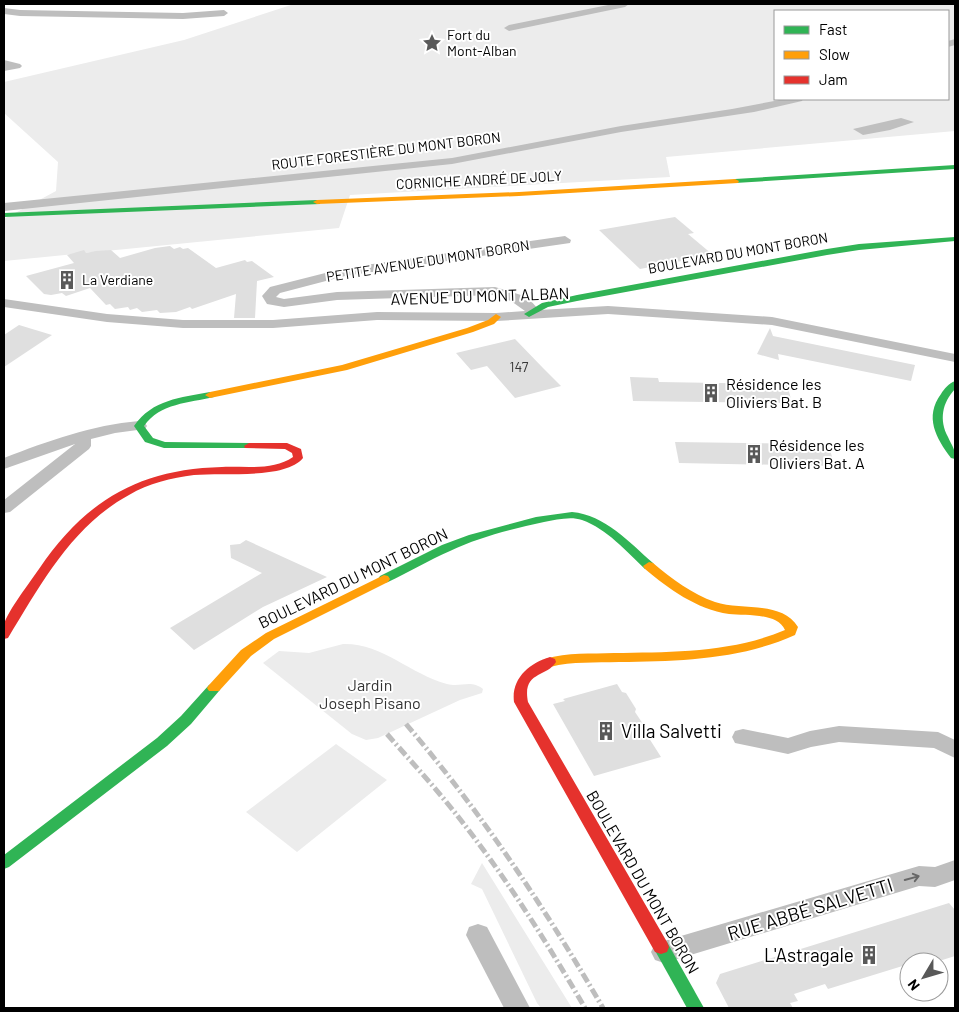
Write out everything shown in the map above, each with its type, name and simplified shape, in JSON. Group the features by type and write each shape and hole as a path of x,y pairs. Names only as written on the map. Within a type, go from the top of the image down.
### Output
{"street":[{"path":"509,28 625,4"},
{"path":"4,11 20,13 183,16 224,13"},
{"path":"4,63 17,66 4,68"},
{"name":"ROUTE FORESTIÈRE DU MONT BORON","path":"4,207 452,161 794,100"},
{"name":"CORNICHE ANDRÉ DE JOLY","path":"4,215 527,193 955,167"},
{"name":"BOULEVARD DU MONT BORON","path":"531,312 577,298 835,250 955,238"},
{"name":"PETITE AVENUE DU MONT BORON","path":"531,312 525,301 512,295 495,291 337,296 284,303 272,301 269,296 275,290 344,272 565,240"},
{"name":"AVENUE DU MONT ALBAN","path":"4,303 107,318 183,324 272,324 377,316 496,316 531,312 608,310 772,321 949,357"},
{"path":"4,635 21,604 55,556 87,520 119,496 149,482 167,478 188,474 281,468 292,464 298,458 297,451 288,446 176,447 150,442 143,436 139,426 148,413 172,403 344,368 470,330 491,322 496,316"},
{"path":"949,357 955,367"},
{"path":"955,384 941,397 936,417 941,436 955,456"},
{"path":"4,464 50,446 83,436 115,428 139,426"},
{"path":"4,508 83,446 83,436"},
{"name":"BOULEVARD DU MONT BORON","path":"4,863 162,742 186,720 246,653 270,636 448,547 542,518 569,514 581,515 604,527 674,588 690,597 720,608 776,615 785,619 792,627 791,632 773,642 703,653 551,661 538,667 522,682 520,699 696,1008"},
{"path":"744,738 788,746 810,738 839,734 938,740 955,750"},
{"name":"RUE ABBÉ SALVETTI","path":"664,952 919,876 935,877 955,870"},
{"path":"478,935 517,1008"}],"green space":[{"path":"294,4 955,4 955,131 666,157 670,177 350,195 339,228 4,261 4,219 56,191 58,162 4,113 4,82 184,40"},
{"name":"Jardin Joseph Pisano","path":"343,644 370,648 447,684 478,686 483,689 482,693 460,700 378,738 366,740 352,734 263,663 279,651 309,653"},
{"path":"336,744 387,780 297,852 246,812"},
{"path":"482,863 572,1008 541,1008 537,1003 482,889 471,884"}],"shaded area":[{"path":"901,118 914,122 890,130 863,135 853,129"}],"building":[{"path":"675,217 694,233 688,234 713,255 640,269 599,230"},
{"name":"La Verdiane","path":"170,246 174,249 180,247 183,249 188,248 216,268 245,260 247,262 252,261 274,277 257,281 255,318 234,318 236,294 192,309 190,307 176,312 160,313 157,310 142,312 137,308 130,310 128,307 115,309 110,304 106,305 90,288 66,296 62,293 44,294 26,276 74,263 67,255 84,250 86,253 111,250 120,258 155,248"},
{"path":"19,325 52,335 4,367 4,335"},
{"path":"770,328 773,336 915,365 911,381 778,354 779,360 757,354"},
{"path":"515,339 561,386 515,398 487,366 471,370 456,353"},
{"name":"Résidence les Oliviers Bat. B","path":"630,377 658,378 659,382 787,384 792,403 633,401"},
{"name":"Résidence les Oliviers Bat. A","path":"675,442 828,444 835,466 679,463"},
{"path":"246,540 327,577 263,607 194,650 170,628 262,573 231,558 230,545 240,544"},
{"name":"Villa Salvetti","path":"617,684 622,692 626,693 636,709 635,712 643,724 640,724 661,757 594,776 553,704 565,701 563,699"},
{"name":"L'Astragale","path":"949,903 955,910 955,956 949,958 949,952 899,952 899,967 828,989 825,984 794,994 798,1001 790,1003 793,1008 729,1008 716,983 720,974"}],"railway":[{"path":"406,724 434,757 511,861 603,1008"},
{"path":"387,734 444,799 506,881 539,931 585,1008"}],"traffic: fast":[{"path":"735,181 955,167"},
{"path":"4,215 317,202"},
{"path":"529,314 545,305 577,298 827,252 859,247 955,239"},
{"path":"955,384 946,393 937,410 939,428 955,456"},
{"path":"210,395 170,403 152,411 139,426 149,440 164,445 249,446"},
{"path":"384,579 457,543 536,520 572,515 582,516 601,525 649,566"},
{"path":"4,863 162,742 186,720 214,688"},
{"path":"661,947 696,1008"}],"traffic: slow":[{"path":"317,202 519,194 735,181"},
{"path":"210,395 344,368 470,330 491,322 496,317"},
{"path":"550,662 573,658 679,656 726,652 771,641 791,632 792,627 785,620 776,616 767,613 728,610 699,601 673,586 649,566"},
{"path":"214,688 246,653 270,636 384,579"}],"traffic: jam":[{"path":"4,635 31,589 64,544 82,524 103,506 125,492 150,481 176,475 212,470 273,469 291,463 298,458 297,451 287,446 249,446"},
{"path":"550,662 537,668 523,682 520,695 521,702 661,947"}],"place":[{"name":"Fort du Mont-Alban","path":"432,43"},
{"name":"La Verdiane","path":"67,280"},
{"name":"Résidence les Oliviers Bat. B","path":"711,393"},
{"name":"Résidence les Oliviers Bat. A","path":"754,454"},
{"name":"Villa Salvetti","path":"606,731"},
{"name":"L'Astragale","path":"869,955"}]}
